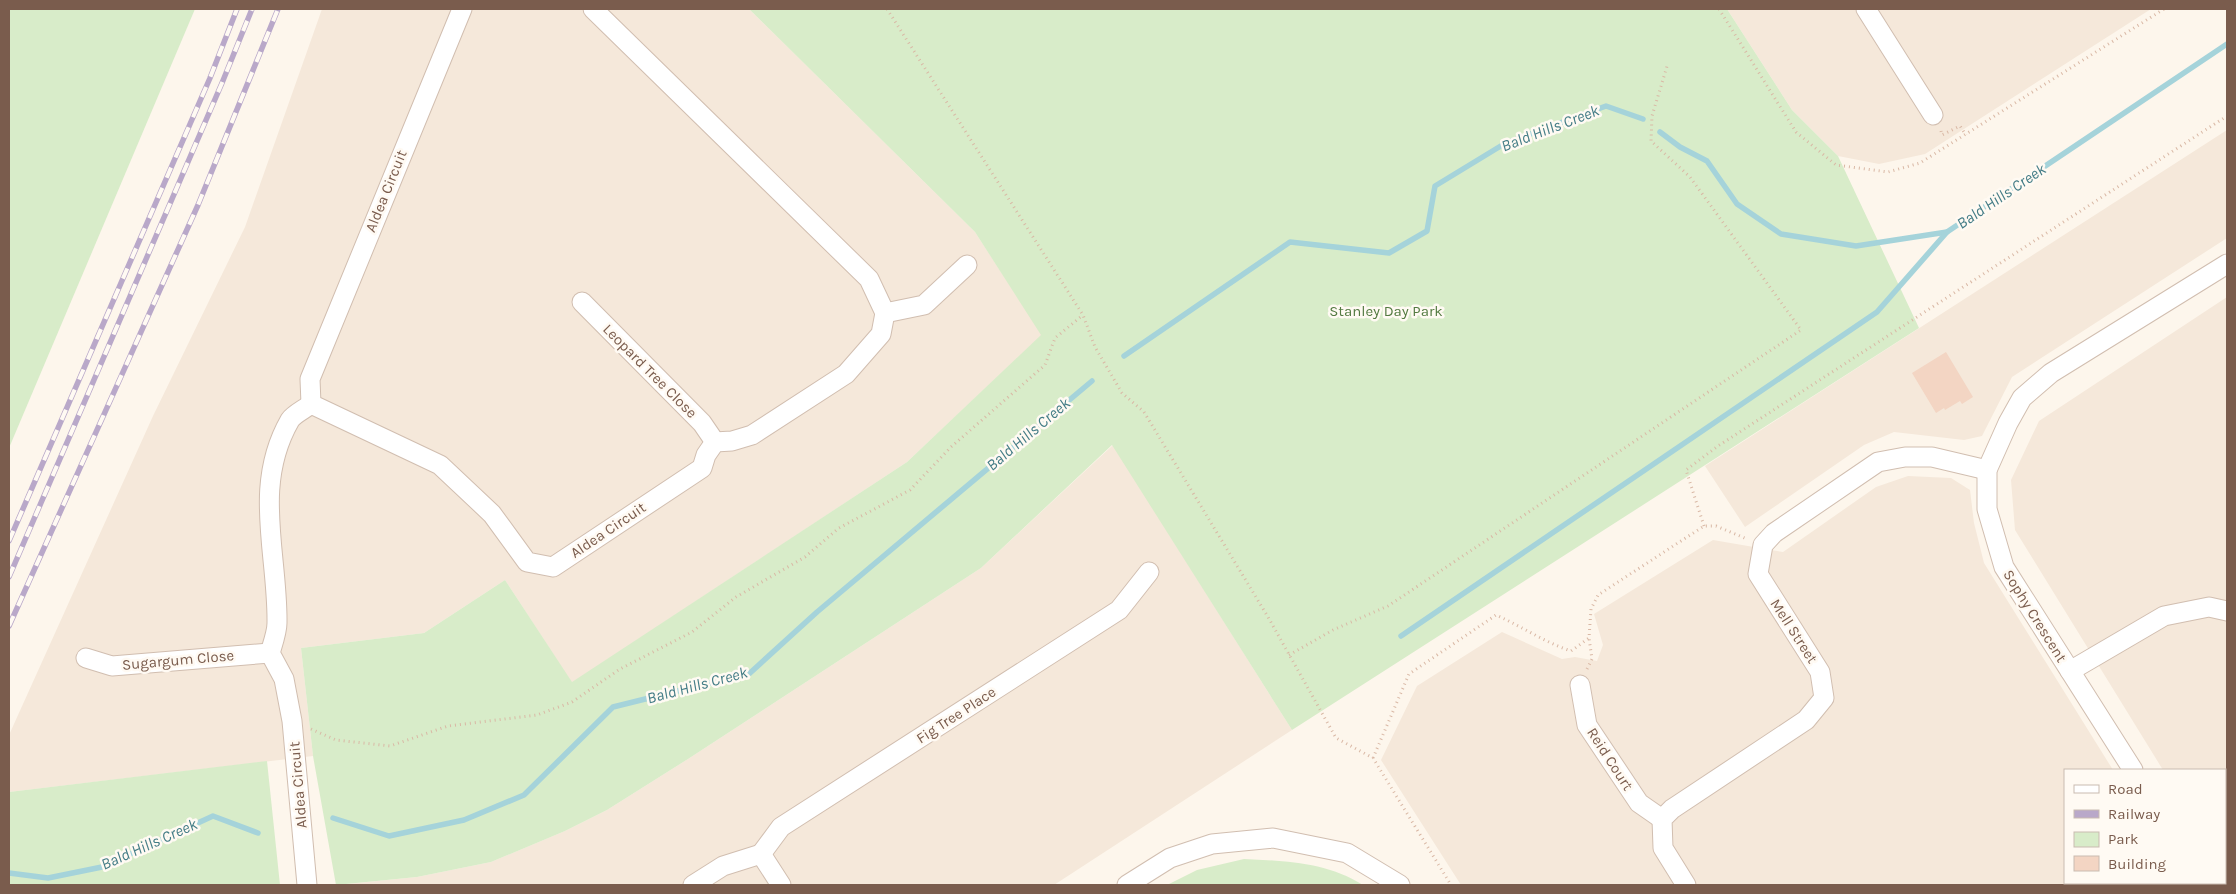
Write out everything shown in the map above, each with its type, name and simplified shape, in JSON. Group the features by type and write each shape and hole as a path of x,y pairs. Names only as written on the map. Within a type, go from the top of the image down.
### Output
{"street":[{"name":"Aldea Circuit","path":"462,9 310,379 311,404 440,465 492,514 527,562 553,567 702,468 706,455 715,442"},
{"path":"593,9 869,279 885,313 881,334 846,374 752,435 732,441 715,442"},
{"path":"1866,9 1933,115"},
{"name":"Sophy Crescent","path":"2132,769 2004,568 1987,509 1987,470 2008,423 2022,398 2051,373 2227,264"},
{"path":"885,313 924,305 967,266"},
{"name":"Leopard Tree Close","path":"582,302 702,423 715,442"},
{"path":"270,653 277,625 268,497 274,459 291,418 301,413 311,404"},
{"path":"1763,545 1774,533 1878,462 1905,457 1932,457 1987,470"},
{"name":"Mell Street","path":"1662,819 1672,810 1806,720 1824,698 1820,672 1758,574 1763,545"},
{"name":"Fig Tree Place","path":"761,854 782,827 1119,610 1149,572"},
{"path":"2070,671 2164,616 2209,607 2227,611"},
{"name":"Aldea Circuit","path":"270,653 284,679 292,721 307,885"},
{"name":"Sugargum Close","path":"86,658 112,666 270,653"},
{"name":"Reid Court","path":"1580,685 1587,725 1639,804 1662,819"},
{"path":"1662,819 1663,848 1686,885"},
{"path":"1127,885 1170,858 1212,844 1273,838 1347,853 1400,885"},
{"path":"693,885 723,866 761,854 781,885"}],"path":[{"path":"886,9 1083,315 1095,347 1122,393 1144,412 1289,655 1336,738 1373,758 1450,885"},
{"path":"1289,655 1333,630 1388,606 1801,330 1690,177 1651,141 1652,116 1668,62"},
{"path":"1704,526 1686,470 1734,435 2227,116"},
{"path":"292,721 336,740 390,746 448,726 537,715 572,702 620,669 692,632 736,597 805,557 839,528 910,490 951,447 1044,365 1055,338 1083,315"},
{"path":"1580,685 1592,659 1589,638 1591,610 1598,595 1704,526 1716,526 1763,545"},
{"path":"1373,758 1408,674 1496,615 1518,624 1554,646 1571,651 1589,638"}],"shaded area":[{"path":"322,9 749,9 975,232 1042,335 907,462 572,683 505,580 424,633 301,648 313,756 9,792 9,735 153,416 245,227"},
{"path":"1727,9 2151,9 1925,154 1879,164 1838,156 1792,110"},
{"path":"2227,130 2227,238 2012,377 1982,436 1964,440 1894,432 1864,445 1745,527 1705,466"},
{"path":"2227,297 2227,875 2226,769 2162,769 2015,530 2011,480 2039,421"},
{"path":"1113,445 1292,730 1054,885 337,885 417,877 491,862 565,831 607,810 981,568"},
{"path":"1908,476 1951,478 1970,490 1974,523 1984,563 2112,769 2064,769 2064,884 2184,885 1461,885 1381,760 1417,686 1502,632 1562,659 1575,657 1597,661 1603,645 1594,614 1713,540 1783,552 1876,487"}],"green space":[{"path":"9,9 195,9 9,448"},
{"name":"Stanley Day Park","path":"749,9 1727,9 1792,110 1838,156 1919,328 1292,730 1112,445 981,568 607,810 565,831 491,862 417,877 336,885 313,756 301,648 424,633 505,580 572,682 907,462 1041,335 975,232"},
{"path":"267,761 280,885 9,885 9,792"},
{"path":"1244,859 1290,862 1320,867 1349,877 1363,885 1167,885 1197,870"}],"building":[{"path":"1946,352 1973,397 1962,404 1960,401 1936,413 1912,373"}],"waterway":[{"name":"Bald Hills Creek","path":"1660,132 1680,147 1707,161 1737,204 1781,234 1856,246 1947,232 2227,44"},
{"name":"Bald Hills Creek","path":"1124,356 1290,242 1389,253 1427,231 1435,186 1504,144 1606,106 1643,119"},
{"path":"1401,636 1877,312 1947,232"},
{"name":"Bald Hills Creek","path":"333,818 389,836 464,820 524,795 613,707 750,673 817,612 1092,381"},
{"name":"Bald Hills Creek","path":"9,873 48,878 102,867 213,816 258,833"}],"railway":[{"path":"9,541 210,78 237,9"},
{"path":"9,577 222,83 252,9"},
{"path":"9,626 198,205 278,9"}]}
